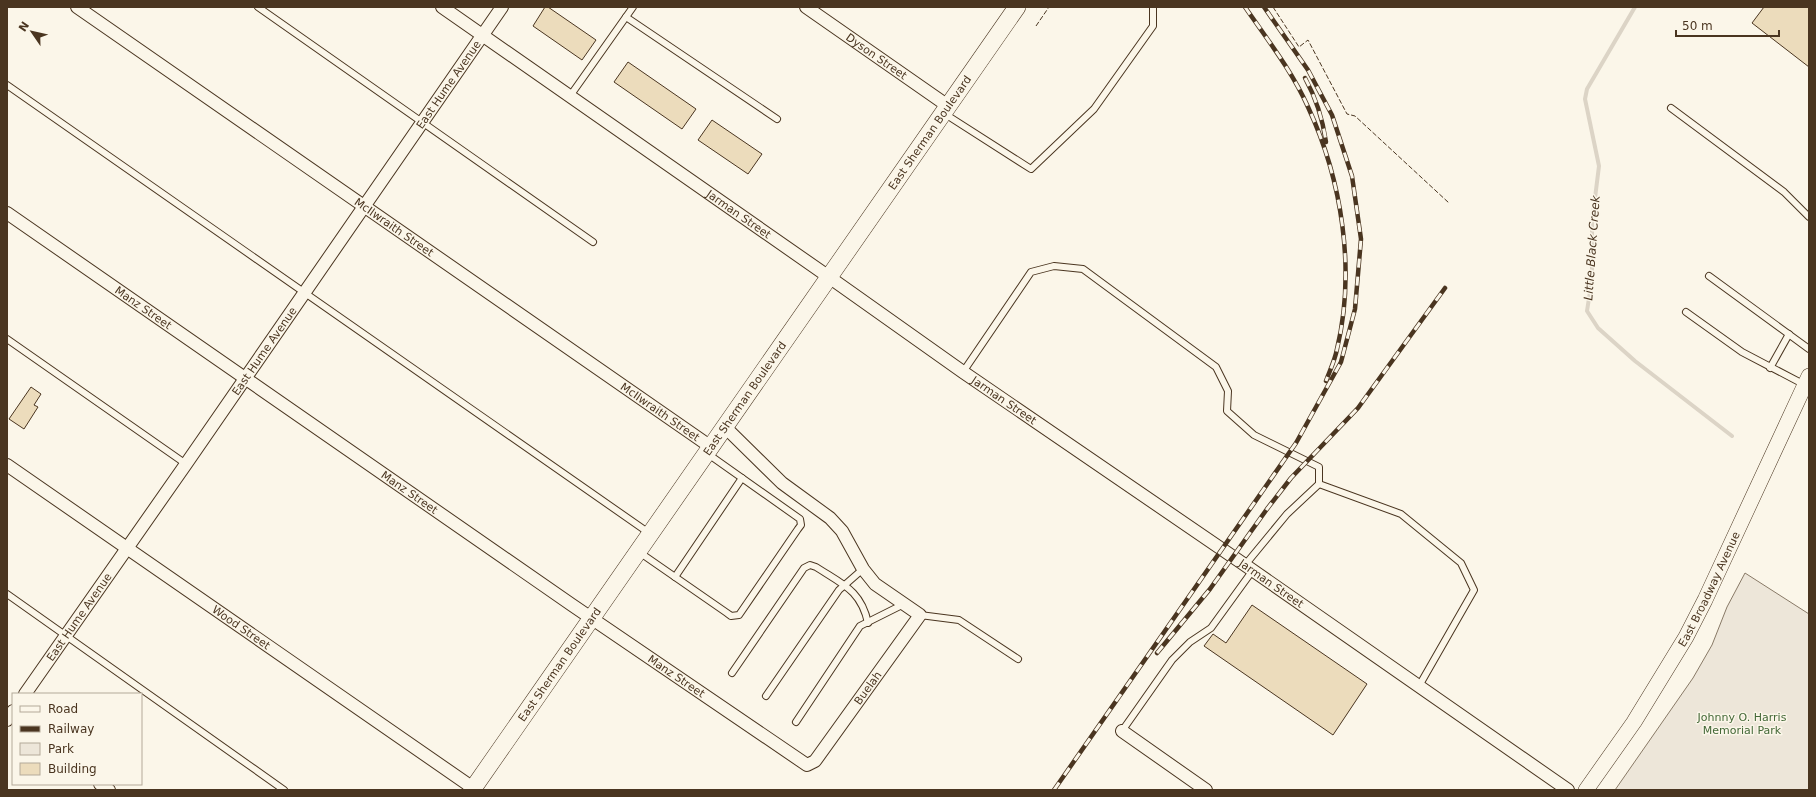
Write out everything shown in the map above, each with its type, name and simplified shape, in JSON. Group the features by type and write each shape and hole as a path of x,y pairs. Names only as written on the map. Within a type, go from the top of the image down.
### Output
{"main road":[{"name":"East Sherman Boulevard","path":"473,789 1017,7"}],"street":[{"name":"McIlwraith Street","path":"77,7 709,450"},
{"name":"Jarman Street","path":"442,7 963,372 1249,567 1568,790"},
{"name":"East Hume Avenue","path":"26,693 128,548 502,7"},
{"name":"Dyson Street","path":"806,7 946,110"},
{"name":"Manz Street","path":"7,213 807,765 815,762"},
{"name":"East Broadway Avenue","path":"1586,790 1634,722 1686,638 1807,381"},
{"path":"725,427 782,483 830,518 842,531 863,569 875,584 920,615"},
{"name":"Wood Street","path":"7,465 473,789"},
{"name":"Buelah","path":"815,762 920,615"},
{"path":"1122,731 1206,790"}],"lane":[{"path":"258,7 593,242"},
{"path":"570,96 633,7"},
{"path":"946,110 1031,169 1094,109 1153,26 1154,7"},
{"path":"626,17 777,119"},
{"path":"7,85 651,534"},
{"path":"1671,108 1784,192 1809,217"},
{"path":"963,372 1031,272 1054,266 1083,269 1216,368 1228,391 1227,410 1254,435 1319,467 1320,484"},
{"path":"1709,276 1809,349"},
{"path":"1686,312 1742,352 1770,368 1807,381"},
{"path":"1770,368 1789,334"},
{"path":"7,339 186,464"},
{"path":"638,552 731,616 739,615 798,529 800,519 742,478 709,450"},
{"path":"675,577 742,478"},
{"path":"1122,731 1172,660 1190,642 1211,628 1249,567 1287,514 1320,484"},
{"path":"1320,484 1401,514 1461,563 1474,590 1419,686"},
{"path":"732,673 804,568 810,565 816,567 844,585 857,596 865,608 868,623"},
{"path":"766,696 839,590 863,569"},
{"path":"7,594 284,790"},
{"path":"796,722 860,626 904,604"},
{"path":"920,615 959,620 1018,658"}],"green space":[{"name":"Johnny O. Harris Memorial Park","path":"1745,573 1809,614 1809,790 1615,790 1693,678 1712,645 1727,607"}],"building":[{"path":"545,7 548,7 596,40 582,60 533,26"},
{"path":"1764,7 1809,7 1809,67 1752,23"},
{"path":"628,62 696,109 682,129 614,82"},
{"path":"712,120 762,154 748,174 698,140"},
{"path":"31,387 41,394 34,405 38,407 24,429 9,419"},
{"path":"1252,605 1367,684 1333,735 1204,646 1213,634 1226,643"}],"waterway":[{"name":"Little Black Creek","path":"1635,7 1587,89 1585,99 1599,166 1592,222 1592,279 1587,311 1598,328 1635,361 1732,436"}],"railway":[{"path":"1245,7 1279,56 1302,94 1320,135 1330,164 1337,195 1345,257 1345,288 1343,319 1337,349 1326,381"},
{"path":"1054,790 1296,443 1341,362 1355,309 1361,239 1352,176 1332,115 1308,70 1264,7"},
{"path":"1305,78 1318,110 1326,142"},
{"path":"1157,653 1210,589 1291,478 1358,408 1445,288"}],"fence":[{"path":"1036,26 1049,7"},
{"path":"1273,7 1299,47 1308,40 1347,114 1355,116 1449,203"}]}
